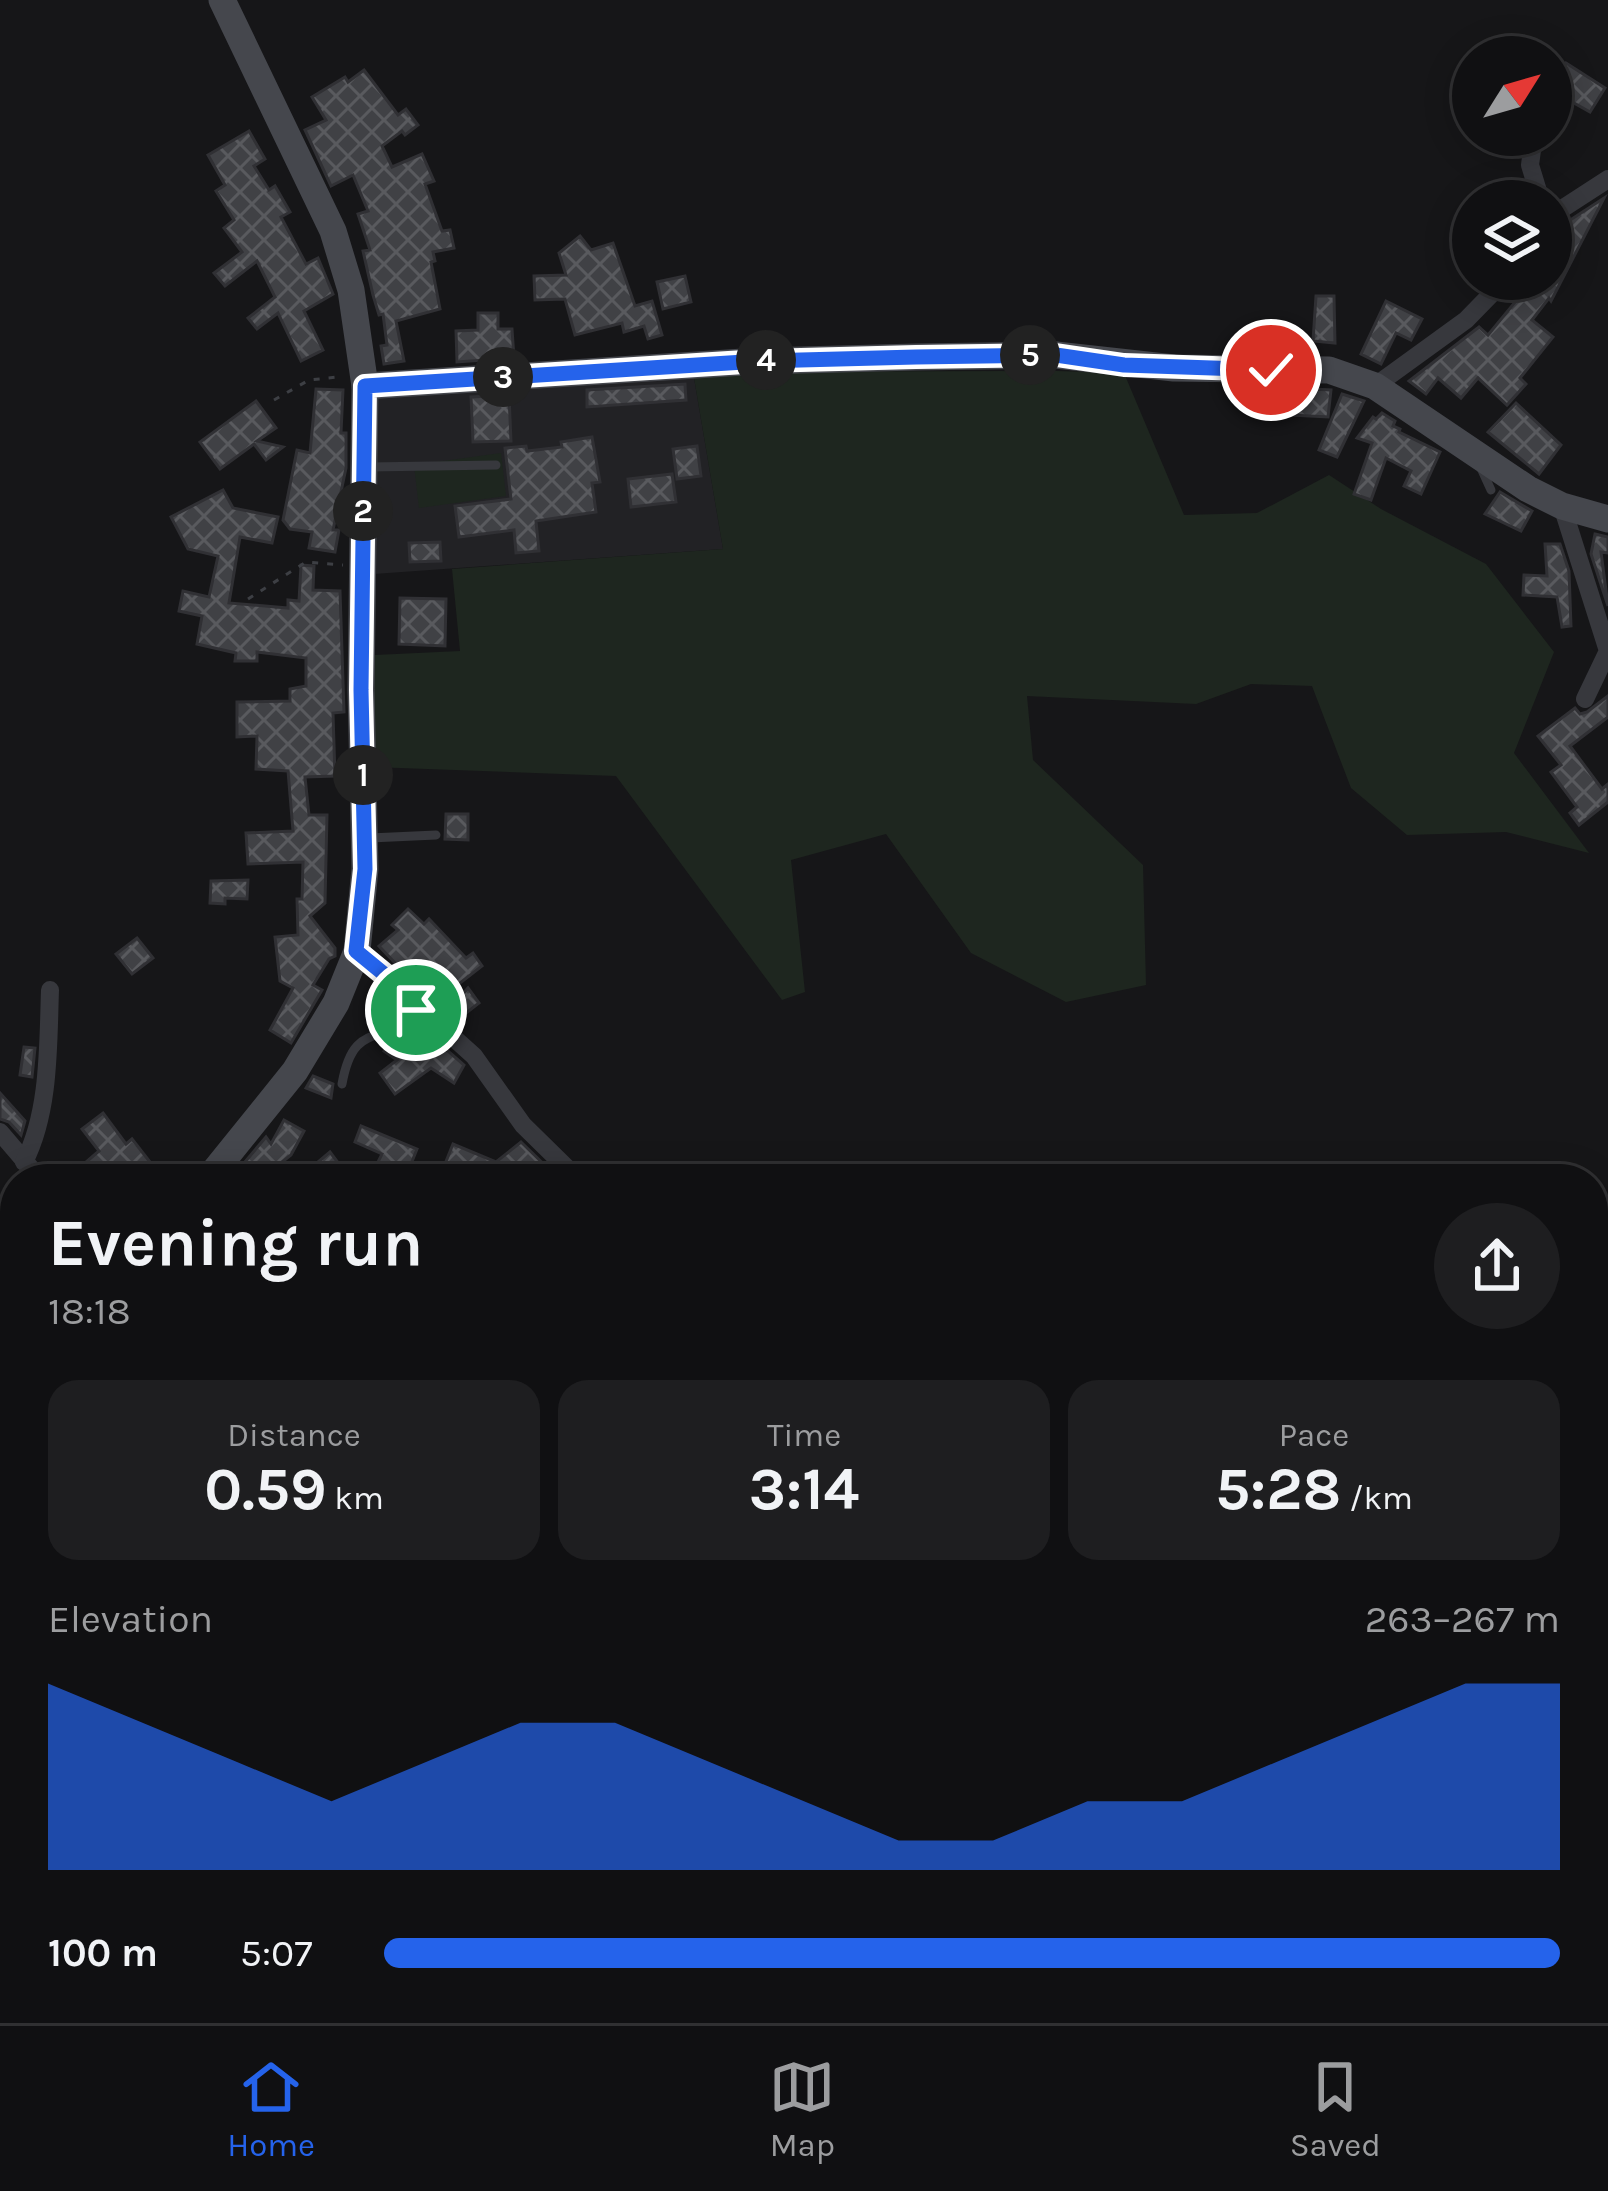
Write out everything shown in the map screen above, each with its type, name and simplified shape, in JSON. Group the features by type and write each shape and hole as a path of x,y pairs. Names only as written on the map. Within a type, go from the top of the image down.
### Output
{"street":[{"path":"220,1164 295,1072 336,1004 356,951 363,907 365,386 351,290 333,230 222,0"},
{"path":"1572,202 1608,178"},
{"path":"1375,386 1466,320 1486,300"},
{"path":"365,386 760,361 1056,355 1174,368 1329,370 1375,386 1500,472 1562,506 1608,519"},
{"path":"1562,506 1608,651 1585,699"},
{"path":"356,951 474,1056 523,1124 563,1164"},
{"path":"0,1132 24,1162 31,1149 44,1078 50,990"}],"lane":[{"path":"1467,446 1491,490"},
{"path":"363,467 496,465"},
{"path":"364,838 436,835"},
{"path":"341,1084 345,1066 361,1041 414,1016 424,983 435,975 447,986 449,997"}],"path":[{"path":"274,400 309,380 332,375 365,386"},
{"path":"248,598 306,562 362,568"}],"shaded area":[{"path":"693,372 723,549 374,574 373,393"},
{"path":"693,372 1124,373 1184,515 1257,513 1329,475 1381,509 1486,564 1554,652 1514,753 1589,853 1506,832 1407,835 1351,788 1312,686 1251,684 1196,704 1027,696 1033,760 1143,865 1146,985 1066,1002 971,953 886,834 791,860 805,992 782,1000 616,776 372,767 375,655 460,651 452,569 723,549"},
{"path":"501,453 506,496 419,508 414,465"}],"building":[{"path":"1572,67 1605,88 1590,112 1572,102"},
{"path":"364,70 398,115 406,109 418,125 382,146 392,167 422,154 434,181 425,184 442,231 450,230 454,248 433,252 440,309 396,321 404,361 384,364 383,314 379,315 373,295 363,251 370,250 358,214 368,211 353,175 331,186 305,130 326,120 312,97"},
{"path":"249,131 265,159 254,166 269,190 275,186 290,212 281,217 306,264 318,258 333,294 304,311 323,350 301,361 278,313 257,329 248,318 275,297 257,261 225,286 214,273 242,252 224,228 234,220 216,191 225,185 208,155"},
{"path":"1604,198 1572,260 1572,219"},
{"path":"580,236 591,250 613,243 635,306 652,301 662,335 648,339 644,326 624,332 622,323 575,335 565,299 535,300 534,276 566,275 559,253"},
{"path":"685,276 691,302 663,309 657,282"},
{"path":"1316,296 1334,296 1335,343 1313,341"},
{"path":"1517,300 1547,300 1532,320 1553,337 1520,378 1526,384 1507,405 1478,378 1461,398 1438,378 1426,394 1409,381 1479,327 1488,335"},
{"path":"1386,301 1422,319 1411,340 1396,333 1381,364 1361,354"},
{"path":"478,313 498,313 498,329 512,329 514,358 457,362 456,331 478,330"},
{"path":"685,384 686,400 587,407 587,390"},
{"path":"1292,388 1331,390 1328,417 1291,415"},
{"path":"316,389 343,390 341,433 346,433 346,468 333,530 339,530 335,552 309,548 312,532 290,529 283,520 297,450 310,453"},
{"path":"1342,394 1364,401 1337,457 1319,450"},
{"path":"509,395 511,441 473,442 471,397"},
{"path":"256,401 276,428 257,441 283,447 266,460 254,444 220,469 200,442"},
{"path":"1516,403 1561,445 1539,474 1488,432"},
{"path":"1382,413 1395,421 1399,432 1440,452 1421,494 1404,486 1411,471 1386,458 1371,500 1354,494 1372,443 1357,438"},
{"path":"592,437 600,482 592,483 596,512 536,521 539,551 516,553 514,530 459,537 455,506 511,499 505,448 562,447 561,442"},
{"path":"697,446 701,476 677,479 673,449"},
{"path":"672,474 676,502 631,507 628,479"},
{"path":"223,490 233,508 278,517 272,543 240,537 229,603 288,608 288,600 299,601 301,565 314,566 313,590 340,591 344,712 333,713 335,776 305,777 309,815 327,815 325,903 310,916 335,948 335,956 313,985 322,990 291,1043 270,1030 293,988 280,981 275,937 298,935 303,862 248,864 246,833 293,831 288,771 256,769 257,736 237,737 237,702 290,701 290,689 306,686 306,658 257,652 257,661 235,661 236,653 197,644 202,616 179,611 183,591 209,597 218,556 188,549 171,517"},
{"path":"1500,492 1532,511 1521,531 1485,514"},
{"path":"1595,534 1608,537 1608,553 1601,552 1608,606 1591,554"},
{"path":"440,542 441,561 410,562 409,543"},
{"path":"1545,544 1560,544 1569,571 1571,626 1562,627 1557,597 1523,595 1524,575 1547,576"},
{"path":"400,598 446,599 445,646 399,644"},
{"path":"1608,696 1608,717 1570,746 1602,789 1608,784 1608,802 1579,825 1570,813 1577,807 1551,772 1561,765 1538,736 1575,708 1580,714 1587,712"},
{"path":"446,814 468,814 468,840 445,839"},
{"path":"248,880 247,899 210,903 211,881"},
{"path":"408,909 424,924 429,919 466,958 473,953 482,966 455,987 447,971 434,964 414,983 379,946 398,930 392,925"},
{"path":"137,938 153,958 132,974 116,954"},
{"path":"468,988 479,1003 461,1017 452,1006"},
{"path":"383,994 403,1013 391,1020 378,1003"},
{"path":"405,1033 424,1046 431,1036 464,1065 454,1083 431,1068 395,1094 380,1073 397,1060 384,1051 393,1038"},
{"path":"24,1047 35,1048 32,1077 20,1075"},
{"path":"313,1076 333,1084 331,1098 306,1088"},
{"path":"0,1093 25,1121 21,1135 0,1119"},
{"path":"103,1113 126,1144 132,1139 152,1164 86,1164 99,1151 82,1129"},
{"path":"284,1120 304,1131 291,1155 280,1164 244,1163 266,1137 271,1144"},
{"path":"361,1126 417,1149 411,1164 383,1164 378,1162 382,1154 355,1142"},
{"path":"521,1142 544,1164 445,1164 453,1144 496,1162"},
{"path":"330,1152 339,1164 320,1164"}],"route":[{"path":"416,1010 418,1002 356,951 365,869 361,690 365,386 760,361 916,357 1056,355 1124,365 1271,370"}]}
